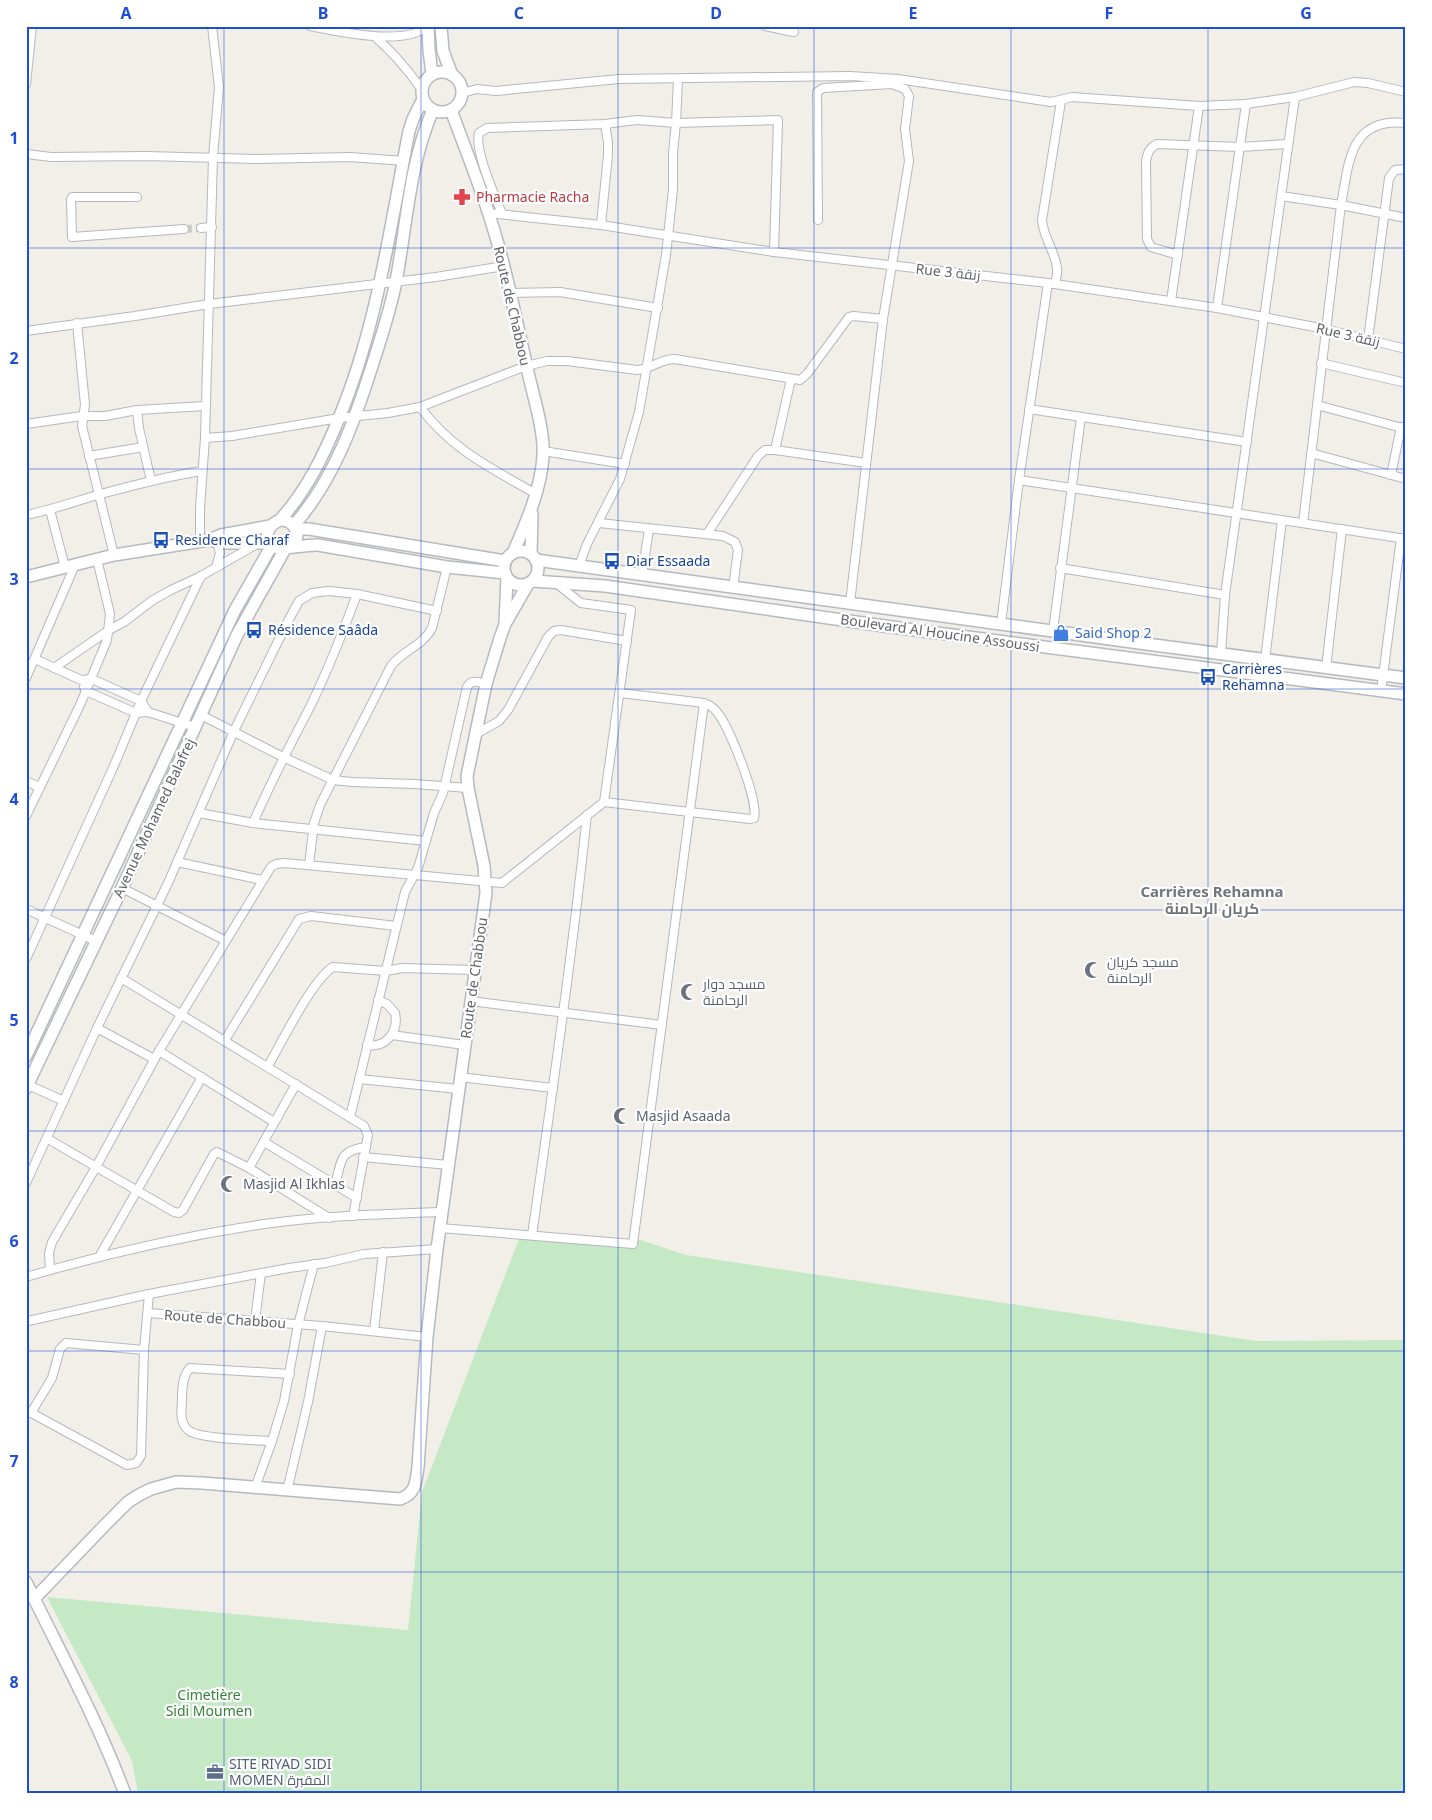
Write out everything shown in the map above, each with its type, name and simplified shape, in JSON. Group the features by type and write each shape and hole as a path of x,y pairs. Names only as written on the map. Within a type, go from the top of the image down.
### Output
{"street":[{"path":"26,84 32,26"},
{"path":"212,26 220,87 214,158 205,438 202,471 209,541 220,558 216,567"},
{"path":"310,26 374,36 411,35 427,26"},
{"path":"427,26 432,74"},
{"path":"374,36 398,58 409,72 426,104 433,110 442,112 451,110 458,103 462,93 459,83 452,75 444,51 441,26"},
{"path":"765,26 794,32"},
{"path":"267,544 268,536 275,523 290,508 327,448 353,385 380,282 413,120 425,81 432,74 442,72 452,75"},
{"path":"462,93 477,89 496,91 619,80 833,76 898,79 1051,102 1062,101 1072,97 1199,106 1246,104 1295,97 1354,82 1368,83 1406,92"},
{"path":"579,566 587,544 616,488 625,464 648,369 669,236 678,80"},
{"path":"818,220 817,92 823,88 892,84 905,89 909,96 905,129 909,161 884,319 850,604"},
{"path":"1221,654 1226,595 1246,442 1295,97"},
{"path":"1001,624 1029,409 1052,284 1058,270 1042,227 1042,220 1062,101"},
{"path":"1217,308 1246,104"},
{"path":"1172,301 1192,144 1199,106"},
{"path":"288,548 297,539 295,527 324,482 340,452 378,350 396,281 418,153 433,110"},
{"name":"Route de Chabbou","path":"451,110 488,213 504,266 544,451 532,508 507,566 505,624"},
{"path":"502,214 482,159 478,137 482,130 494,127 605,124 637,120 676,123 778,120 774,252"},
{"path":"1302,523 1341,205 1350,156 1357,142 1375,126 1386,123 1406,124"},
{"path":"601,226 608,155 605,124"},
{"path":"1178,255 1157,250 1148,244 1147,155 1150,150 1157,144 1240,147 1287,144"},
{"path":"26,154 50,157 257,159 350,157 404,161"},
{"path":"1368,340 1390,176 1397,169 1406,169"},
{"path":"137,197 72,196 72,237 184,229"},
{"path":"1281,196 1341,205 1406,218"},
{"name":"Rue 3 زنقة","path":"488,213 601,226 774,252 1052,284 1172,301 1325,329 1406,349"},
{"path":"200,228 212,227"},
{"path":"26,331 209,304 380,282 436,277 504,266"},
{"path":"510,293 560,292 658,308"},
{"path":"205,438 232,436 420,406 526,366 547,361 567,361 626,369 648,369 660,361 675,359 798,380 806,377 849,317 884,319"},
{"path":"77,323 85,405 82,426 114,555"},
{"path":"1321,363 1406,383"},
{"path":"775,450 791,379"},
{"path":"1317,405 1403,428 1391,475"},
{"path":"26,424 82,416 105,416 137,410 205,406"},
{"path":"420,406 443,435 473,458 536,494"},
{"path":"1029,409 1246,442"},
{"path":"137,410 142,447 151,481"},
{"path":"1052,631 1081,417"},
{"path":"89,456 142,447"},
{"path":"707,534 761,453 775,450 866,463"},
{"path":"544,451 625,464"},
{"path":"1311,454 1406,479"},
{"path":"26,515 151,481 202,471"},
{"path":"1019,480 1404,538 1381,691"},
{"name":"Route de Chabbou","path":"532,508 534,557"},
{"path":"26,678 70,566 50,510"},
{"path":"1265,660 1282,520"},
{"path":"209,541 222,535 288,521 295,527 507,566"},
{"path":"599,523 728,537 738,546 733,588"},
{"path":"642,574 649,529"},
{"path":"1326,668 1342,529"},
{"path":"26,577 114,555 209,541 267,544 278,549 318,545 447,567 507,566 522,551 534,557 538,569 531,582 516,585 507,566"},
{"path":"54,668 171,590 267,544"},
{"name":"Avenue Mohamed Balafrej","path":"26,1056 267,544"},
{"name":"Avenue Mohamed Balafrej","path":"27,1087 122,888 246,618 288,548"},
{"name":"Boulevard Al Houcine Assoussi","path":"534,557 579,566 733,588 1406,678"},
{"path":"26,816 92,678 109,630 109,609 98,559"},
{"path":"309,865 313,830 320,805 391,666 399,657 426,638 432,628 447,567"},
{"path":"1060,568 1226,595"},
{"path":"26,960 141,701 201,576"},
{"path":"554,581 581,603 631,610 604,802"},
{"name":"Boulevard Al Houcine Assoussi","path":"531,582 554,581 605,586 727,604 1406,694"},
{"name":"Route de Chabbou","path":"287,1491 400,1499 407,1497 414,1488 427,1337 437,1250 486,883 468,788 469,761 486,684 505,624 531,582"},
{"path":"26,1183 199,813 234,731 299,601 312,593 320,591 357,594 436,611"},
{"path":"253,823 283,757 310,706 357,594"},
{"path":"476,734 499,721 508,710 548,637 554,631 561,630 627,641"},
{"path":"35,659 81,680 92,678 141,701 148,712"},
{"path":"81,680 86,691 136,713 148,712 195,727"},
{"path":"350,1117 405,892 415,875 444,787 468,685 473,682 486,684"},
{"path":"50,1270 48,1254 52,1242 96,1167 154,1059 271,867 276,864 309,865 502,883 604,802 754,818 755,814 747,781 726,727 716,710 704,703 620,693"},
{"path":"440,1228 633,1244 704,703"},
{"path":"201,715 333,780 468,788"},
{"path":"26,781 40,787"},
{"path":"199,813 253,823 426,841"},
{"path":"532,1235 554,1088 587,815"},
{"path":"176,862 262,880"},
{"path":"122,888 226,941"},
{"path":"26,909 96,941"},
{"path":"225,1040 299,919 311,916 396,926"},
{"path":"268,1066 314,988 328,970 338,966 386,971 402,968 474,970"},
{"path":"121,978 360,1122 368,1135 353,1216"},
{"path":"367,1045 382,1045 392,1035 396,1018 395,1013 387,1004 378,1000"},
{"path":"470,1001 662,1025"},
{"path":"98,1028 154,1059"},
{"path":"392,1035 464,1045"},
{"path":"159,1051 274,1122"},
{"path":"99,1257 202,1077"},
{"path":"359,1079 554,1088"},
{"path":"249,1168 296,1084"},
{"path":"27,1087 64,1101"},
{"path":"48,1139 174,1212 179,1213 183,1210 216,1153 221,1152 329,1218"},
{"path":"264,1142 357,1198"},
{"path":"335,1185 344,1155 352,1149 366,1147"},
{"path":"363,1157 448,1165"},
{"path":"26,1277 99,1257 264,1224 353,1216 442,1212"},
{"path":"27,1324 149,1294 261,1273 314,1264 325,1264 346,1258 383,1252 437,1250"},
{"path":"374,1331 383,1252"},
{"path":"255,1488 272,1441 290,1374 298,1325 314,1264"},
{"path":"256,1321 261,1273"},
{"path":"148,1313 149,1294"},
{"name":"Route de Chabbou","path":"29,1411 127,1465 136,1463 141,1456 144,1350 148,1313 322,1326 427,1337"},
{"path":"30,1601 128,1502 151,1489 176,1482 287,1491 308,1402 322,1326"},
{"path":"29,1411 52,1378 60,1349 66,1344 144,1350"},
{"path":"272,1441 191,1433 186,1428 181,1416 185,1376 190,1368 290,1374"},
{"path":"26,1582 30,1601 88,1707 125,1794"}],"green space":[{"name":"Cimetière Sidi Moumen","path":"522,1231 641,1240 686,1255 1256,1341 1406,1340 1406,1794 138,1794 132,1761 47,1597 408,1630 422,1492"}],"tunnel":[{"path":"184,229 201,228"}],"place":[{"name":"Pharmacie Racha","path":"462,197"},
{"name":"Residence Charaf","path":"161,540"},
{"name":"Diar Essaada","path":"612,561"},
{"name":"Résidence Saâda","path":"254,630"},
{"name":"Said Shop 2","path":"1061,633"},
{"name":"Carrières Rehamna","path":"1208,677"},
{"name":"مسجد كريان الرحامنة","path":"1093,970"},
{"name":"مسجد دوار الرحامنة","path":"689,992"},
{"name":"Masjid Asaada","path":"622,1116"},
{"name":"Masjid Al Ikhlas","path":"229,1184"},
{"name":"SITE RIYAD SIDI MOMEN المقبرة","path":"215,1772"}],"district":[{"name":"Carrières Rehamna كريان الرحامنة","path":"1212,900"}]}
